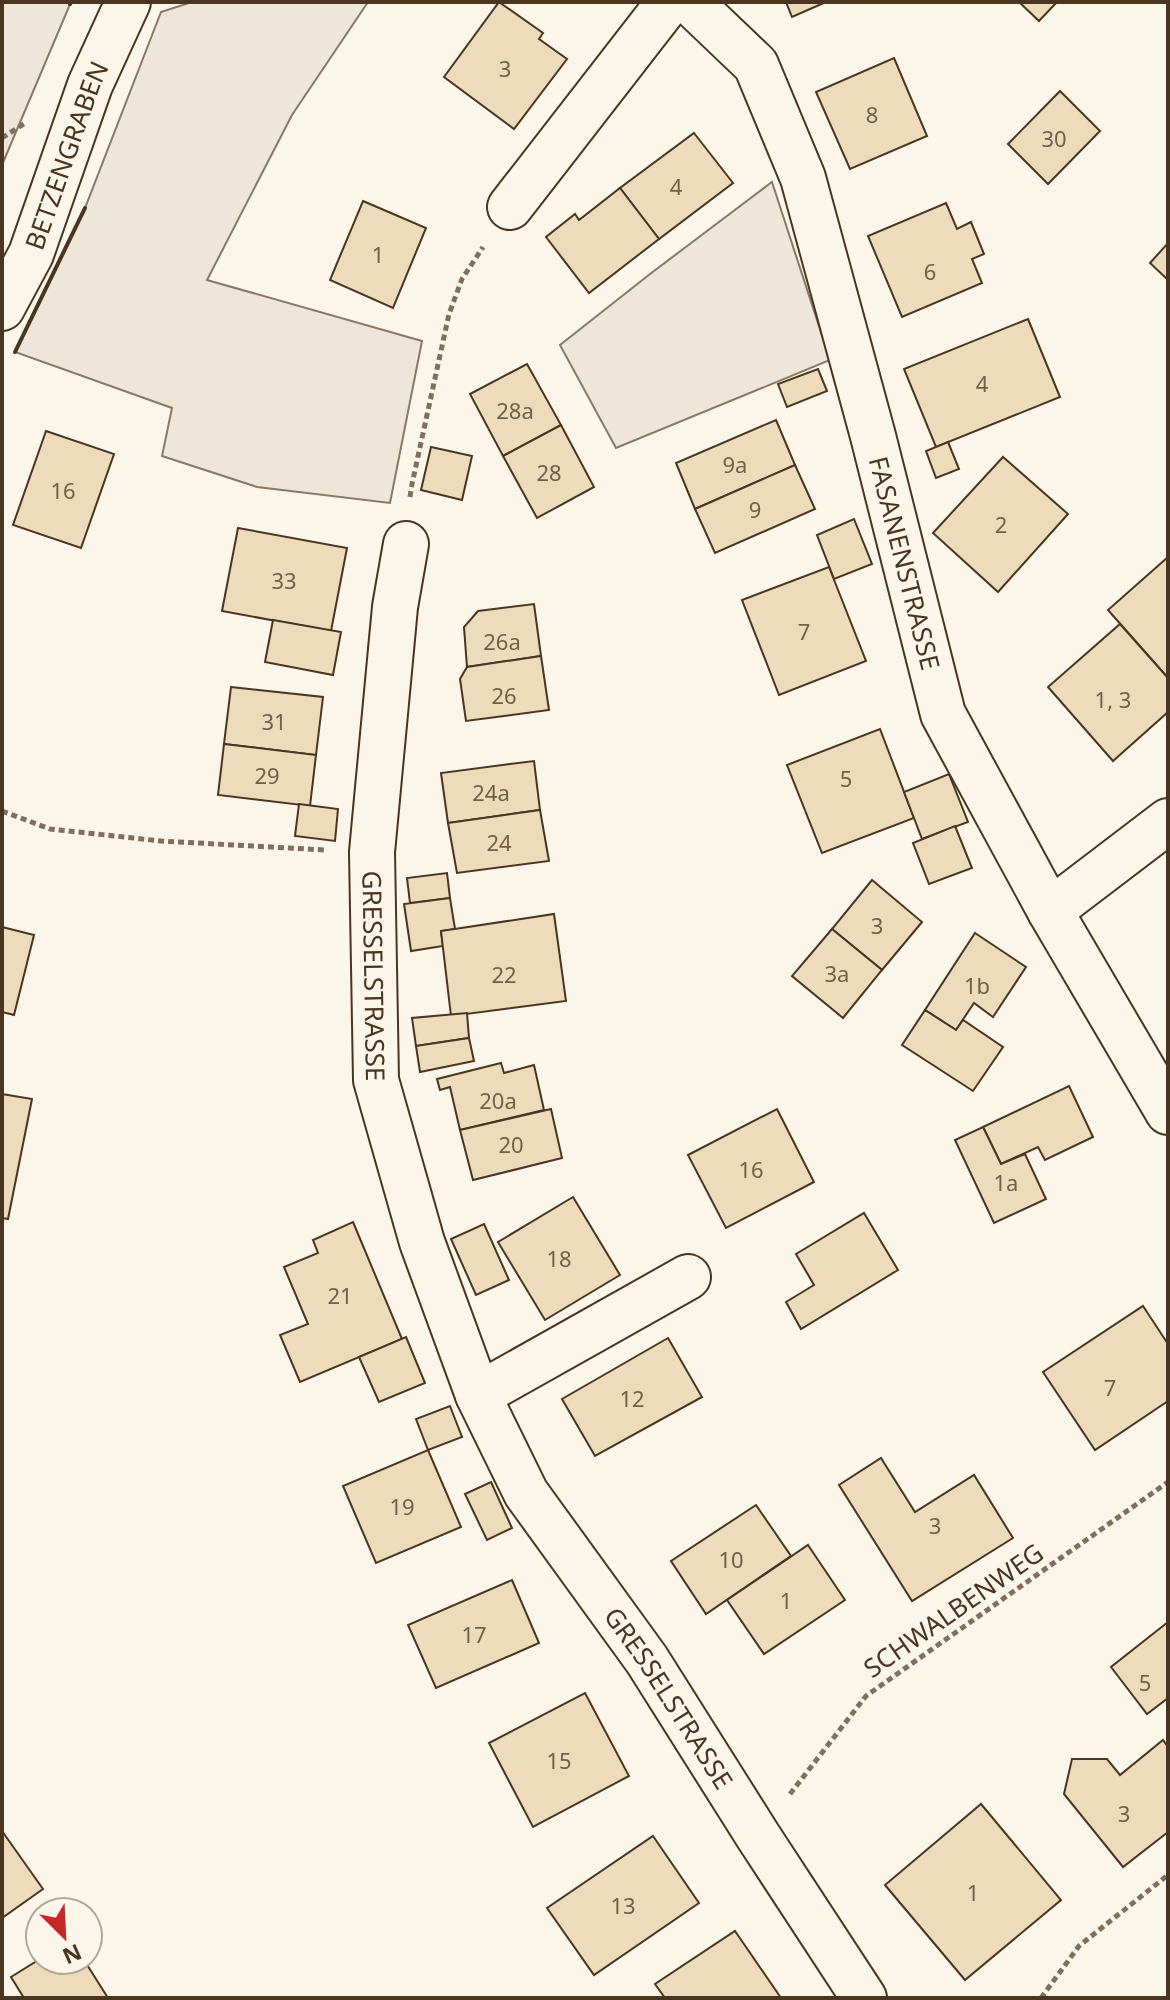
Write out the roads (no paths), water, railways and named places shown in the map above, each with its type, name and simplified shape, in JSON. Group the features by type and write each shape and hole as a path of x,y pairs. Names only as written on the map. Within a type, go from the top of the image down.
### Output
{"street":[{"name":"BETZENGRABEN","path":"2,308 31,254 90,85 128,2"},
{"path":"510,207 669,2"},
{"name":"FASANENSTRASSE","path":"690,2 756,65 803,178 873,436 943,714 1050,911 1168,1112"},
{"name":"GRESSELSTRASSE","path":"406,544 395,607 372,852 376,1080 422,1242 478,1395 526,1493 647,1660 864,1998"},
{"path":"1050,911 1168,821"},
{"path":"478,1395 688,1277"}]}
